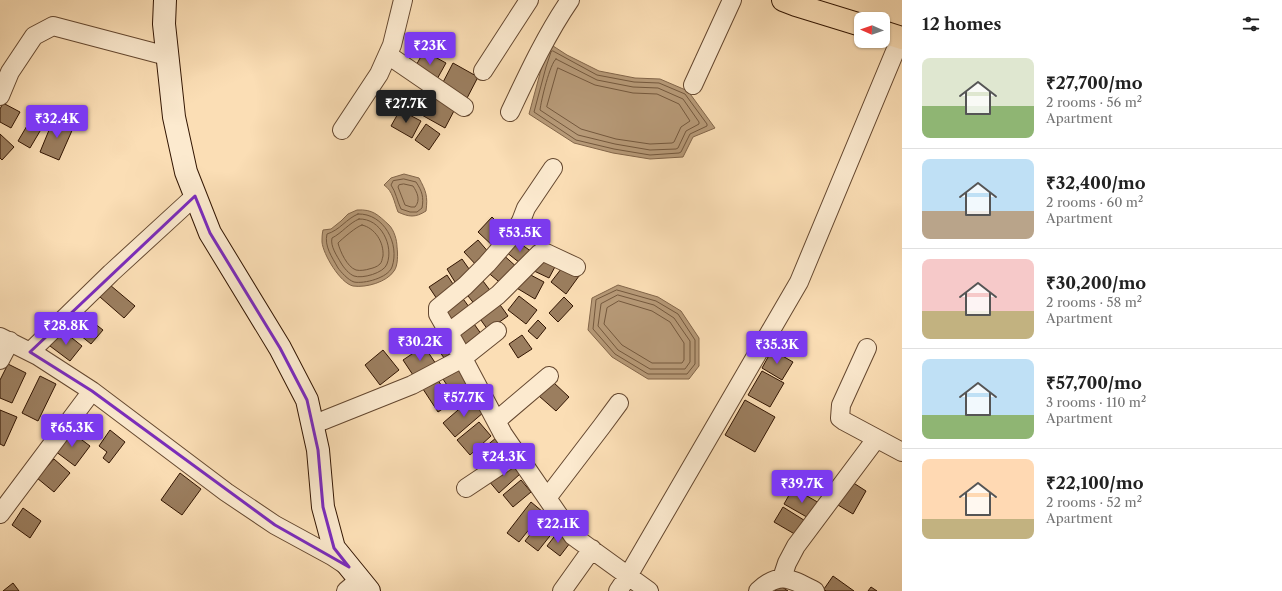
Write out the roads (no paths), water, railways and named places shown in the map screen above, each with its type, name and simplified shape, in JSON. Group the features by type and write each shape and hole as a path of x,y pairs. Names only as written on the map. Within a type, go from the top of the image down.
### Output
{"main road":[{"path":"165,0 164,24 174,117 186,172 210,233 280,348 307,400 318,450 323,507 326,521 334,548 356,582"},
{"path":"792,2 854,23"}],"street":[{"path":"342,130 379,74 388,55 392,45 403,0"},
{"path":"483,71 530,0"},
{"path":"510,112 532,66 570,0"},
{"path":"693,85 732,0"},
{"path":"0,96 10,72 34,36 53,26 167,56"},
{"path":"618,591 799,282 895,36"},
{"path":"388,55 464,107"},
{"path":"553,168 526,208 514,233 487,264 465,286 438,308 438,314 503,434 573,536 649,591"},
{"path":"30,352 111,273 195,196"},
{"path":"448,333 498,295 540,253 546,253 576,267"},
{"path":"312,425 412,385 463,358 497,331"},
{"path":"0,360 5,339 38,356 92,391 226,492 275,525 332,556 356,582"},
{"path":"867,348 841,405 840,418 902,452"},
{"path":"496,421 549,376"},
{"path":"0,514 92,391"},
{"path":"547,498 619,403"},
{"path":"782,578 786,563 796,546 876,439"},
{"path":"466,488 517,454"},
{"path":"562,591 592,549"},
{"path":"758,591 762,587 779,578 791,578 815,591"}],"water":[{"path":"550,44 567,55 599,71 635,78 660,79 688,91 715,128 693,137 683,157 650,159 613,153 574,143 529,114 542,66"},
{"path":"404,174 419,178 425,190 427,197 426,211 419,215 409,216 398,212 391,194 384,185 391,178"},
{"path":"357,210 371,212 389,225 395,235 398,253 396,266 391,275 381,281 364,286 353,286 343,280 325,254 322,242 323,230 331,229 348,214"},
{"path":"618,285 658,297 681,311 699,338 699,366 689,379 648,379 612,357 588,330 592,298"}]}
